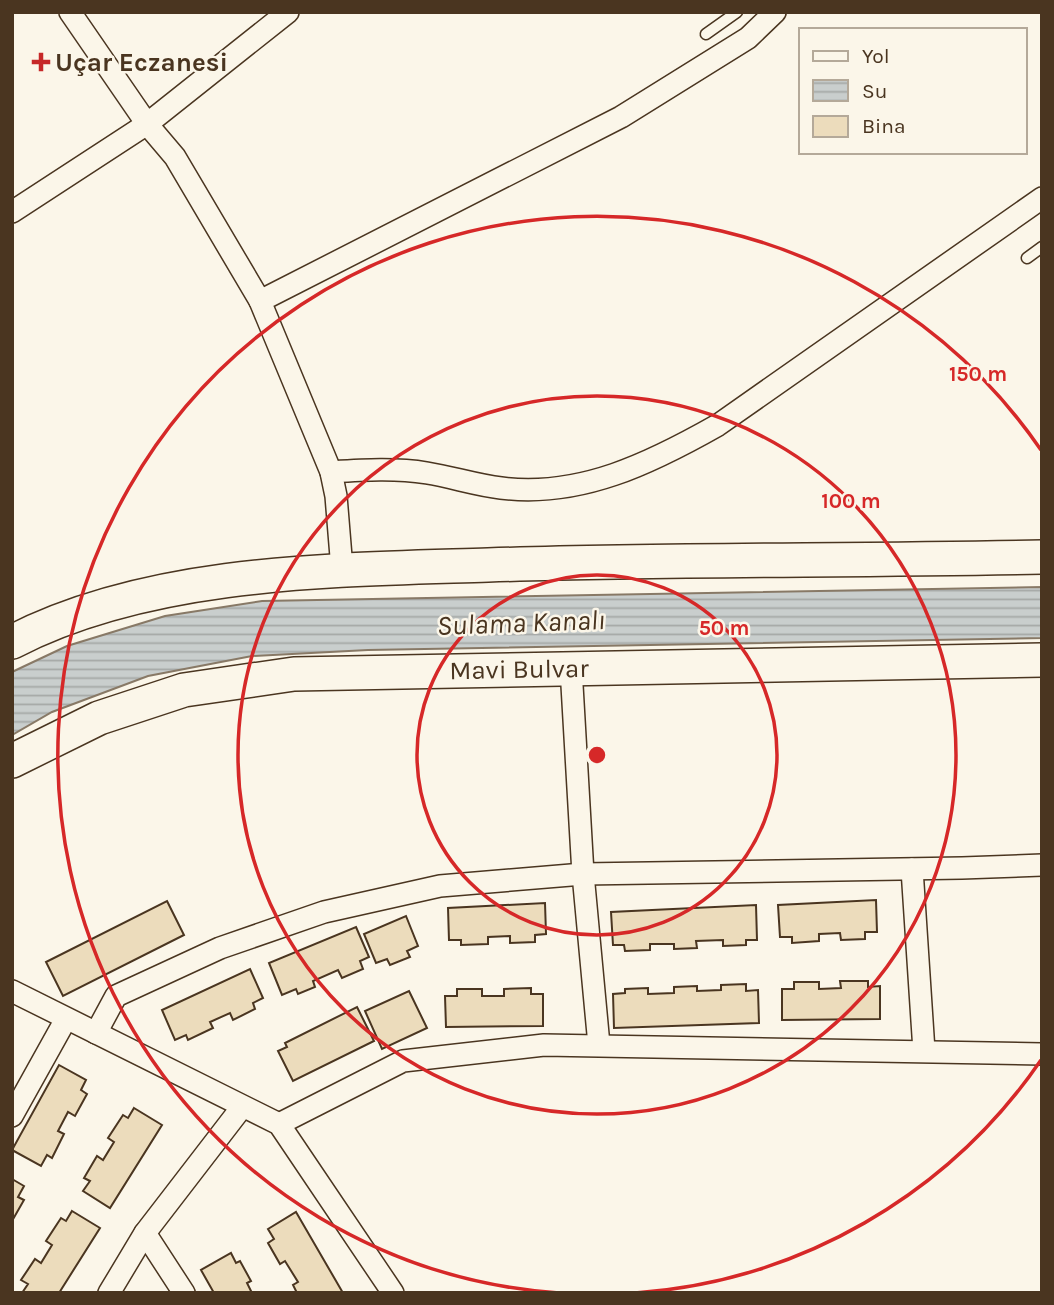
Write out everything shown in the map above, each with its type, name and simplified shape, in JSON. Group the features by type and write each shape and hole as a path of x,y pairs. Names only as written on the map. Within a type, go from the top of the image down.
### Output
{"main road":[{"path":"12,642 39,628 119,601 195,585 342,569 596,562 1042,558"},
{"name":"Mavi Bulvar","path":"12,761 99,718 184,690 294,674 1042,660"}],"street":[{"path":"70,12 147,124 176,157 260,301 331,472 336,496 342,569"},
{"path":"12,212 147,124 288,12"},
{"path":"260,301 621,117 748,38 775,12"},
{"path":"331,472 401,470 442,475 492,487 524,490 569,487 615,475 665,455 718,425 1042,198"},
{"path":"571,668 583,874 598,1045"},
{"path":"96,1033 116,996 220,948 324,912 440,887 583,874 1042,865"},
{"path":"912,869 923,1051"},
{"path":"12,991 279,1124 393,1293"},
{"path":"12,1116 66,1018"},
{"path":"279,1124 403,1061 544,1045 1042,1054"},
{"path":"109,1293 145,1233 242,1107"},
{"path":"145,1233 184,1293"}],"lane":[{"path":"706,34 737,12"},
{"path":"1027,258 1042,247"}],"water":[{"name":"Sulama Kanalı","path":"1042,587 1042,638 368,650 252,656 148,676 52,712 12,735 12,672 67,646 165,616 262,601"}],"building":[{"path":"876,900 877,932 865,932 865,939 841,940 840,933 819,934 819,941 792,943 792,937 780,937 778,905"},
{"path":"167,901 184,935 63,996 46,962"},
{"path":"545,903 546,934 535,935 535,942 510,943 510,936 488,937 488,944 461,945 461,940 449,940 448,908"},
{"path":"756,905 757,940 746,940 746,945 723,946 723,940 696,941 697,948 674,949 674,944 650,944 650,950 625,951 624,945 613,945 611,912"},
{"path":"406,916 418,946 407,951 410,957 390,965 387,959 376,963 364,934"},
{"path":"356,927 369,957 360,961 363,969 342,978 338,970 313,981 315,987 298,994 296,989 282,995 269,963"},
{"path":"250,969 263,998 253,1003 255,1009 233,1020 230,1013 210,1022 213,1028 188,1040 186,1035 175,1040 162,1010"},
{"path":"840,981 868,981 868,987 880,986 880,1019 782,1020 782,989 794,989 794,982 819,982 819,989 841,988"},
{"path":"746,984 746,991 758,990 759,1023 614,1028 613,994 625,993 625,989 648,988 648,994 674,993 674,987 697,986 697,991 721,990 721,985"},
{"path":"531,988 531,994 543,994 543,1026 446,1027 445,996 457,996 457,989 482,989 482,996 504,996 504,989"},
{"path":"409,991 427,1028 382,1049 365,1011"},
{"path":"357,1007 374,1041 293,1081 278,1051 287,1047 285,1043"},
{"path":"59,1065 86,1080 81,1090 87,1094 75,1116 68,1112 58,1131 64,1134 52,1158 47,1155 41,1166 12,1150"},
{"path":"134,1108 162,1125 110,1208 83,1191 90,1181 84,1178 97,1156 103,1160 114,1142 108,1138 123,1115 128,1118"},
{"path":"12,1179 24,1186 18,1197 24,1200 12,1221"},
{"path":"72,1211 100,1228 59,1293 22,1293 28,1284 21,1280 35,1259 41,1263 52,1245 46,1241 61,1218 66,1221"},
{"path":"296,1212 343,1293 297,1293 293,1285 298,1282 285,1261 280,1264 268,1243 274,1239 268,1229"},
{"path":"231,1253 236,1263 240,1261 251,1281 247,1283 252,1293 214,1293 201,1270"}],"place":[{"name":"Uçar Eczanesi","path":"41,62"}]}
